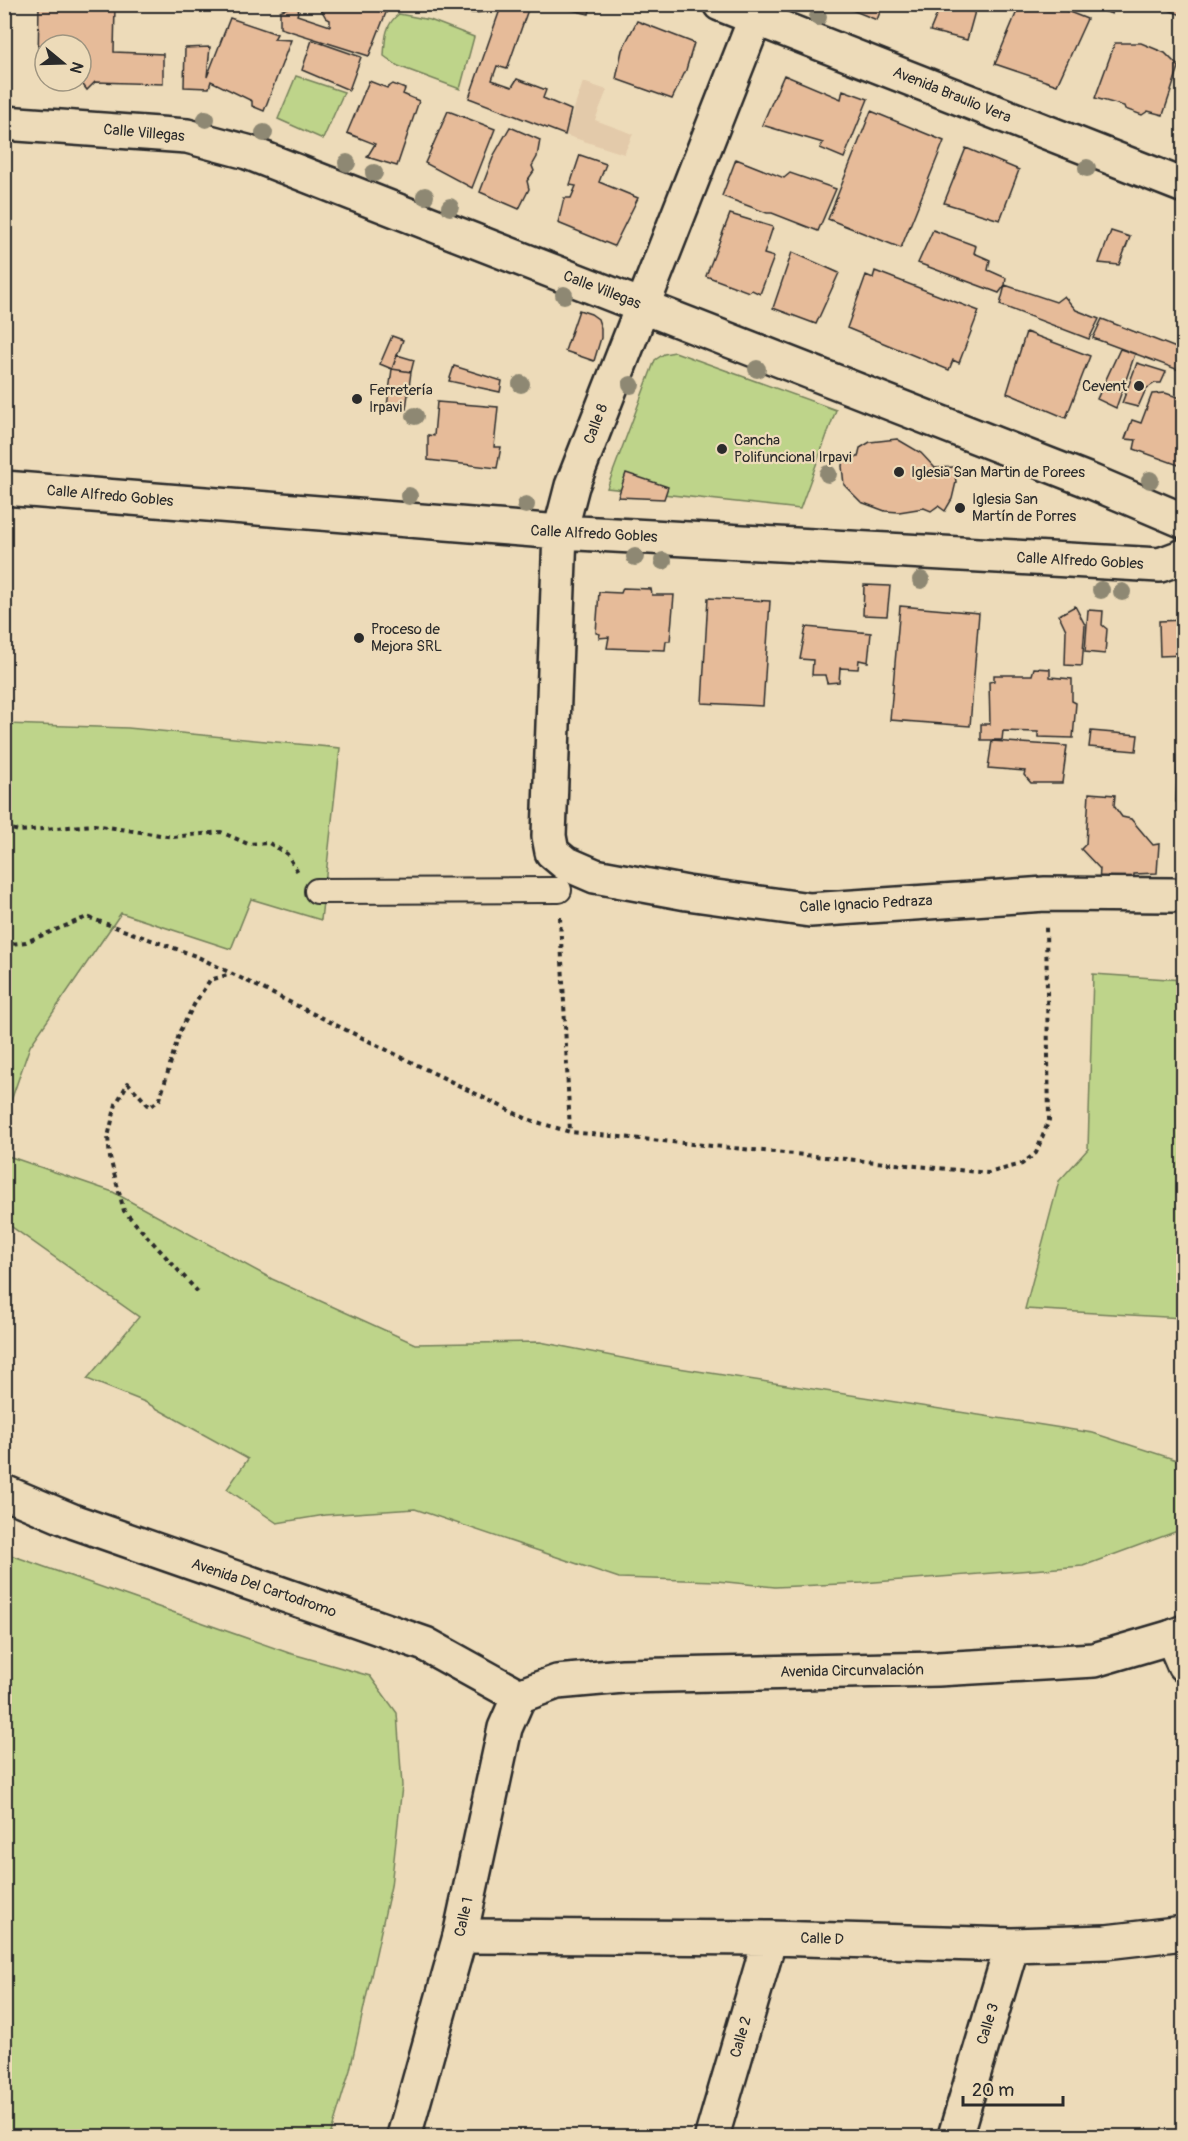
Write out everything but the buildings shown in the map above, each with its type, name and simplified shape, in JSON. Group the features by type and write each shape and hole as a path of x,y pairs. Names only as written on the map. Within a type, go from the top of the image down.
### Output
{"street":[{"name":"Avenida Braulio Vera","path":"720,4 758,11 1184,186"},
{"name":"Calle 8","path":"562,877 552,852 549,836 560,532 572,486 758,11"},
{"name":"Calle Villegas","path":"4,123 187,135 247,152 1085,479 1184,521"},
{"name":"Calle Alfredo Gobles","path":"4,488 560,532 1160,565 1184,556"},
{"name":"Calle Ignacio Pedraza","path":"317,891 595,876 687,893 810,910 1045,894 1173,895"},
{"name":"Avenida Del Cartodromo","path":"4,1492 75,1522 425,1644 519,1696"},
{"name":"Avenida Circunvalación","path":"519,1696 557,1683 623,1676 938,1669 1094,1660 1180,1645"},
{"name":"Calle 1","path":"404,2136 460,1936 505,1728 519,1696"},
{"name":"Calle D","path":"460,1936 770,1938 1012,1945 1106,1942 1184,1933"},
{"name":"Calle 2","path":"711,2136 770,1938"},
{"name":"Calle 3","path":"955,2136 1012,1945"}],"path":[{"path":"4,826 19,831 94,825 173,837 221,832 248,844 269,843 287,854 305,887 317,891"},
{"path":"562,877 570,1132"},
{"path":"4,945 26,942 87,917 171,946 527,1119 570,1132 988,1173 1022,1164 1036,1153 1048,1120 1045,894"},
{"path":"198,1292 124,1211 110,1158 108,1137 116,1104 128,1083 150,1107 160,1099 180,1031 195,1003 210,980 232,974"}],"shaded area":[{"path":"583,82 607,90 595,120 633,134 624,154 565,135"}],"green space":[{"path":"399,14 430,20 474,37 460,89 398,66 384,56 388,27"},
{"path":"296,76 344,92 323,139 278,119"},
{"name":"Cancha Polifuncional Irpavi","path":"675,352 836,410 800,509 607,488 655,360 664,354"},
{"path":"5,724 128,728 340,748 321,920 251,899 231,949 121,913 30,1046 5,1118"},
{"path":"1093,974 1183,980 1183,1318 1025,1309 1059,1181 1088,1149"},
{"path":"5,1155 113,1192 272,1279 415,1344 540,1342 653,1364 1093,1433 1183,1462 1183,1529 1083,1566 862,1583 775,1587 717,1581 619,1578 415,1509 325,1515 277,1523 227,1489 248,1459 145,1402 87,1379 139,1317 5,1222"},
{"path":"5,1553 289,1653 370,1676 397,1713 402,1786 391,1886 350,2070 330,2136 5,2136"}],"place":[{"name":"Cevent","path":"1139,386"},
{"name":"Ferretería Irpavi","path":"357,399"},
{"name":"Cancha Polifuncional Irpavi","path":"722,449"},
{"name":"Iglesia San Martin de Porees","path":"899,472"},
{"name":"Iglesia San Martín de Porres","path":"960,508"},
{"name":"Proceso de Mejora SRL","path":"359,638"}]}
